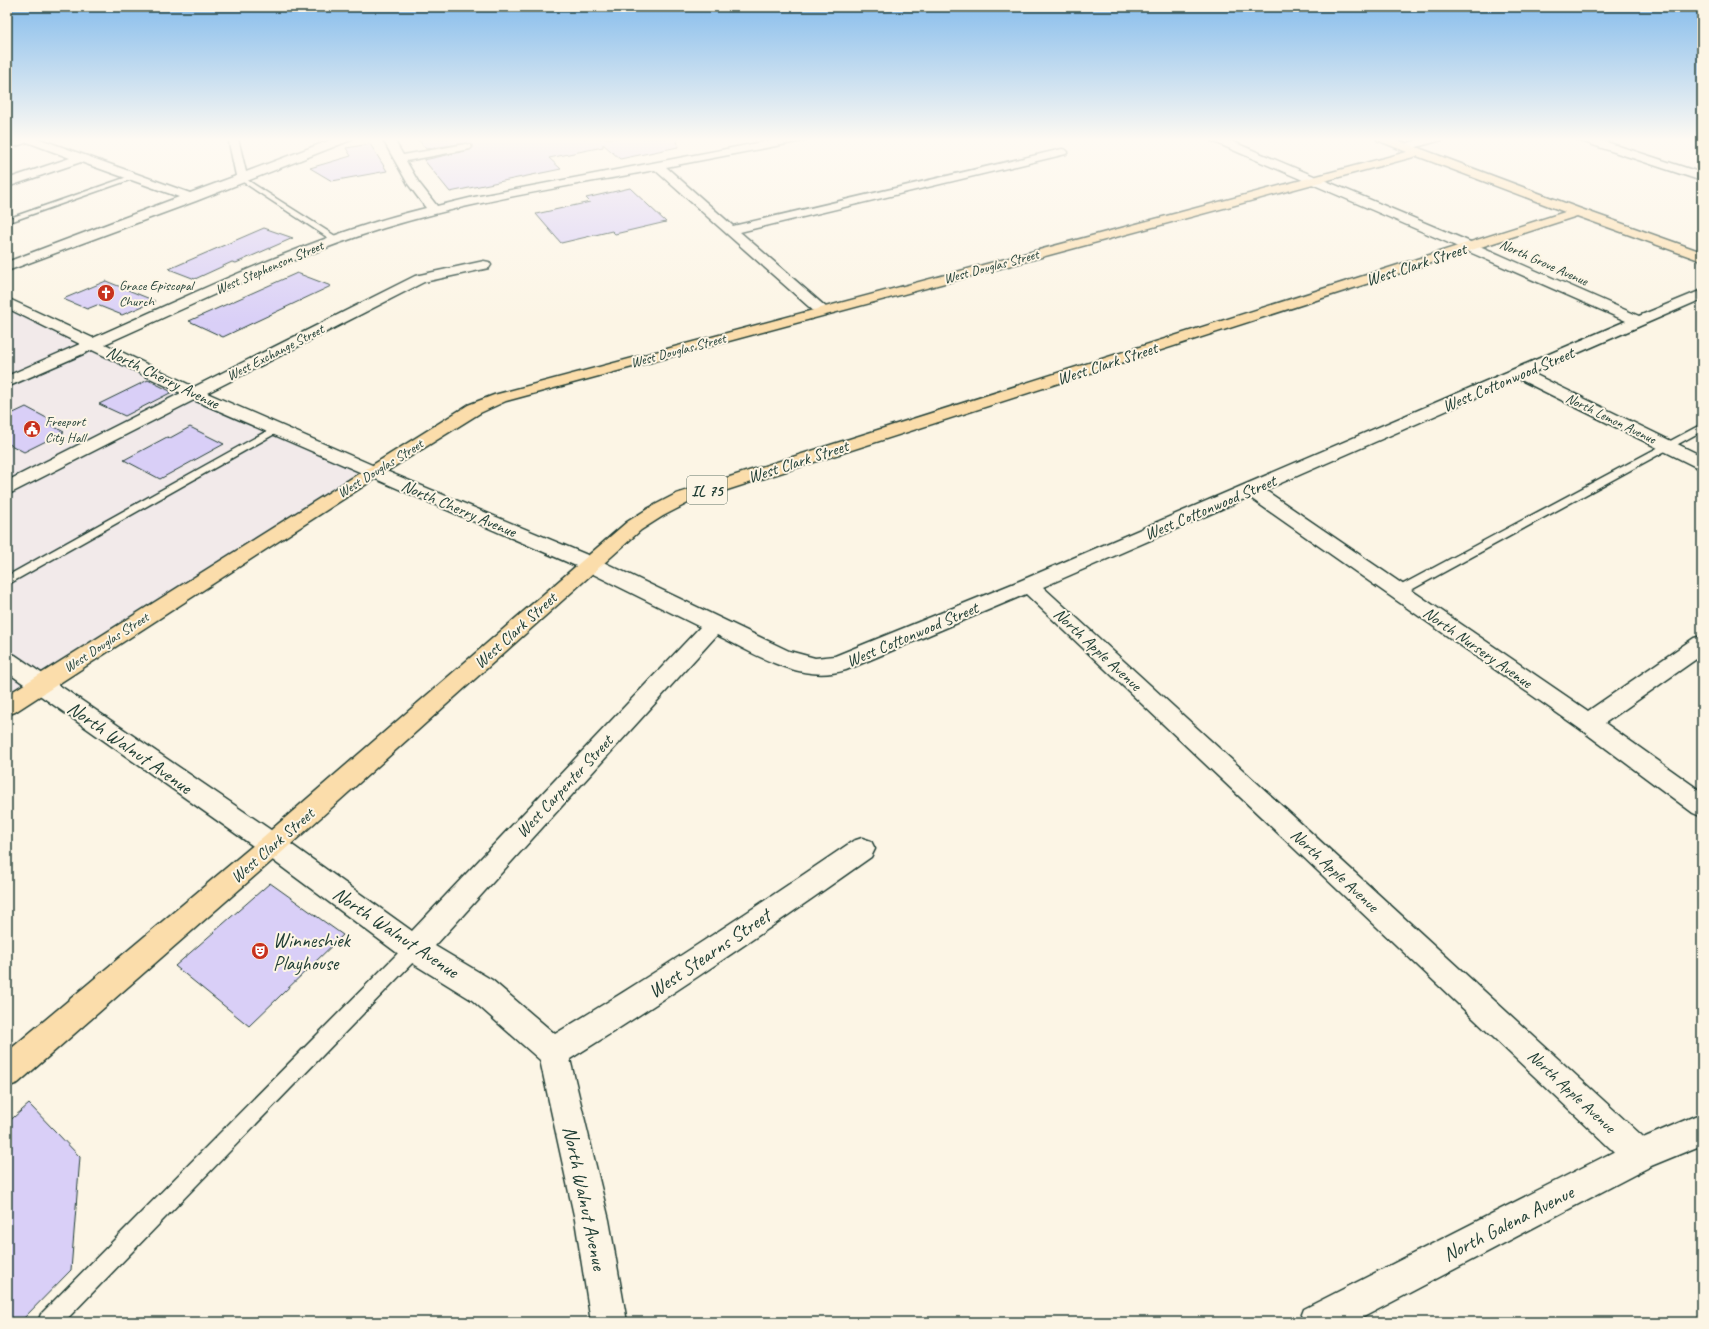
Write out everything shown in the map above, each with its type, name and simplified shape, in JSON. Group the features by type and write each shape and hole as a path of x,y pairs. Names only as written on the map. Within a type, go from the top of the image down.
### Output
{"main road":[{"name":"West Douglas Street","path":"7,706 373,472 474,409 500,398 1237,200"},
{"path":"1545,200 1702,257"},
{"path":"1577,212 1702,264"},
{"name":"West Clark Street","path":"7,1072 272,845 634,526 656,512 683,498 1577,212"}],"street":[{"path":"7,267 187,200"},
{"path":"426,200 434,210"},
{"name":"West Stephenson Street","path":"7,382 293,255 336,239 434,210 479,200"},
{"path":"696,200 822,311"},
{"path":"730,230 858,200"},
{"name":"North Grove Avenue","path":"1359,200 1640,322"},
{"name":"West Exchange Street","path":"7,488 420,279 484,265"},
{"name":"West Cottonwood Street","path":"715,624 781,657 804,665 821,667 838,664 1252,490 1702,294"},
{"name":"North Cherry Avenue","path":"7,302 193,393 373,472 590,564 715,624"},
{"name":"North Lemon Avenue","path":"1519,373 1702,463"},
{"name":"North Nursery Avenue","path":"1252,490 1588,723 1702,806"},
{"name":"North Apple Avenue","path":"1029,585 1640,1155"},
{"name":"West Carpenter Street","path":"414,949 463,894 715,624"},
{"path":"1588,723 1702,644"},
{"name":"North Walnut Avenue","path":"7,661 272,845 414,949 482,990 553,1052 592,1220 609,1322"},
{"name":"West Stearns Street","path":"553,1052 642,998 754,924 862,849"},
{"name":"North Galena Avenue","path":"1317,1322 1640,1155 1702,1129"}],"lane":[{"path":"7,220 65,200"},
{"path":"275,200 336,239"},
{"path":"1398,592 1702,427"},
{"path":"7,581 276,429"},
{"path":"49,1322 414,949"}],"shaded area":[{"path":"7,302 373,472 7,706"}],"building":[{"path":"588,200 643,200 666,222 615,234 612,231 561,243 536,214 590,202"},
{"path":"264,228 293,238 236,263 232,262 195,279 169,269"},
{"path":"297,273 331,286 223,337 189,321"},
{"name":"Grace Episcopal Church","path":"106,281 155,301 122,315 97,305 87,309 63,299"},
{"path":"148,380 172,392 125,416 99,404"},
{"name":"Freeport City Hall","path":"26,407 56,423 51,425 64,432 24,452 7,443 7,416"},
{"path":"190,427 224,444 160,479 124,460 167,437 170,438"},
{"name":"Winneshiek Playhouse","path":"270,883 343,935 249,1026 175,966"},
{"path":"29,1104 80,1157 71,1270 20,1322 7,1322 7,1123"}],"place":[{"name":"Grace Episcopal Church","path":"106,293"},
{"name":"Freeport City Hall","path":"32,429"},
{"name":"Winneshiek Playhouse","path":"260,951"}]}
